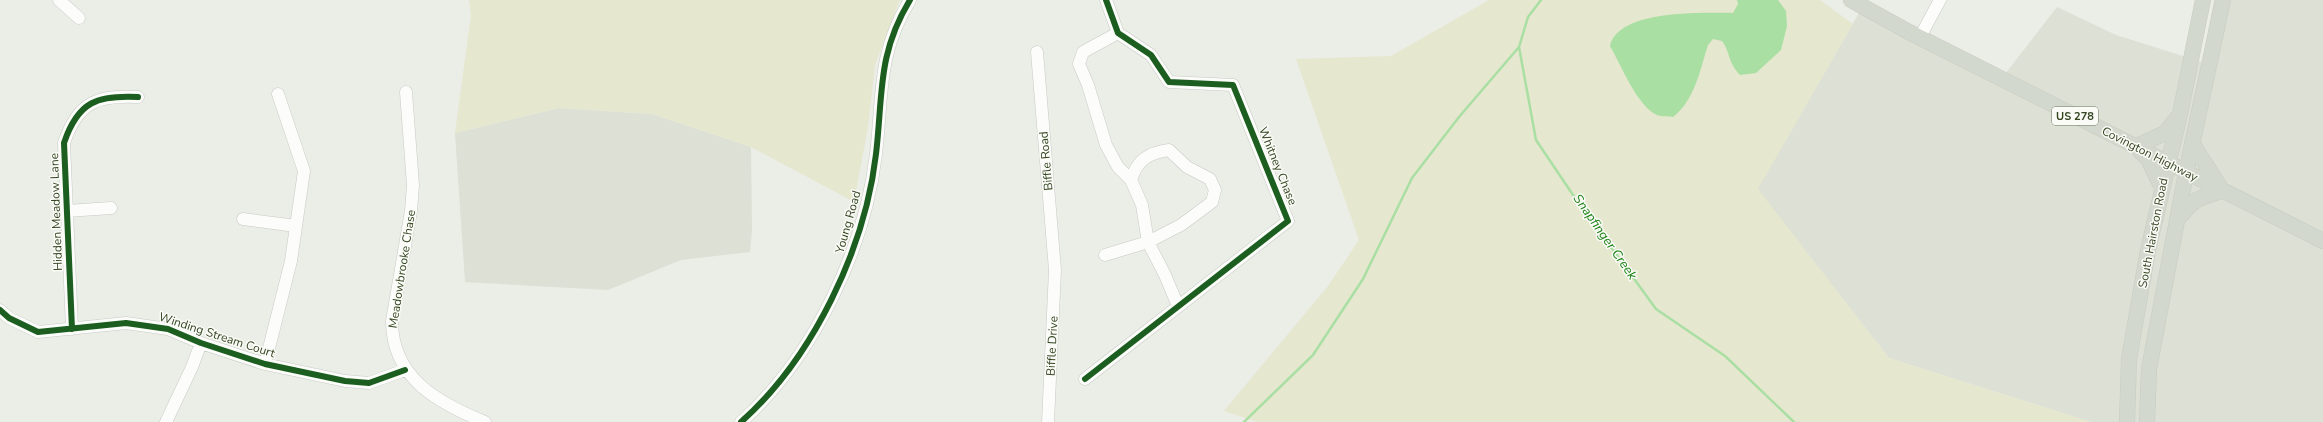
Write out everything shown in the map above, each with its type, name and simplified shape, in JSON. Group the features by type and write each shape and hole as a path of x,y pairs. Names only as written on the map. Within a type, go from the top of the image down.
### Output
{"main road":[{"name":"Covington Highway","path":"1851,0 1920,37 2136,146 2186,173 2323,241"},
{"name":"South Hairston Road","path":"2127,422 2129,358 2148,250 2167,162 2180,114 2203,0"},
{"name":"South Hairston Road","path":"2147,422 2149,368 2186,173 2222,0"},
{"path":"2162,188 2148,160 2136,146 2166,133 2180,114"},
{"path":"2177,220 2193,201 2200,197 2222,191 2192,143"}],"street":[{"path":"59,0 78,18"},
{"name":"Young Road","path":"741,422 782,378 811,336 846,267 866,206 876,155 882,73 888,48 897,24 910,0"},
{"path":"1106,0 1118,33 1083,52 1079,64 1088,85 1106,145 1118,167 1131,180 1142,206 1148,242 1165,275 1178,306"},
{"path":"1920,37 1940,0"},
{"name":"Whitney Chase","path":"1085,379 1288,221 1234,85 1169,82 1151,55 1118,33"},
{"name":"Biffle Road","path":"1037,52 1055,270"},
{"name":"Meadowbrooke Chase","path":"406,92 413,184 411,211 392,321 392,339 405,370 434,396 485,422"},
{"path":"265,364 291,260 304,171 278,94"},
{"name":"Hidden Meadow Lane","path":"72,329 64,143 70,125 84,108 100,98 114,96 138,97"},
{"path":"1105,255 1148,242 1181,225 1212,202 1215,190 1210,179 1187,168 1169,150 1156,152 1145,158 1135,166 1131,180"},
{"path":"67,211 111,208"},
{"path":"243,219 296,226"},
{"name":"Biffle Drive","path":"1048,422 1055,270"},
{"name":"Winding Stream Court","path":"0,310 10,318 38,332 126,323 168,329 201,343 265,364 345,382 370,383 405,370"},
{"path":"166,422 201,343"}],"shaded area":[{"path":"469,0 900,0 875,65 868,127 854,202 751,147 652,114 559,108 455,133 471,15"},
{"path":"1489,0 1820,0 1853,24 1758,189 1889,358 2091,422 1257,422 1224,411 1328,286 1359,240 1296,59 1391,56"},
{"path":"1737,0 1778,0 1786,11 1787,26 1781,50 1756,73 1740,75 1733,66 1722,41 1713,39 1708,45 1692,93 1680,110 1673,117 1659,116 1650,110 1636,94 1610,46 1617,34 1629,25 1645,19 1683,14 1733,13 1738,4"},
{"path":"1865,0 2005,74 2057,7 2116,35 2202,62 2214,0 2323,0 2323,422 2091,422 1889,358 1757,189 1866,1"},
{"path":"559,108 652,114 751,147 752,230 750,252 681,260 608,290 465,282 455,133"}],"waterway":[{"name":"Snapfinger Creek","path":"1541,0 1528,17 1519,47 1536,140 1571,192 1656,309 1725,356 1794,422"},
{"path":"1244,422 1313,355 1363,279 1412,178 1459,117 1519,47"}],"cycle path":[{"path":"741,422 767,396 791,366 812,334 831,300 847,264 860,227 870,190 876,154 883,75 887,57 899,20 910,0"},
{"path":"1085,379 1288,221 1233,85 1169,82 1151,55 1118,33 1106,0"},
{"path":"72,329 64,143 76,118 83,109 91,104 112,97 138,97"},
{"path":"0,310 9,318 38,332 126,323 168,329 201,343 265,364 345,381 369,383 405,370"}]}
